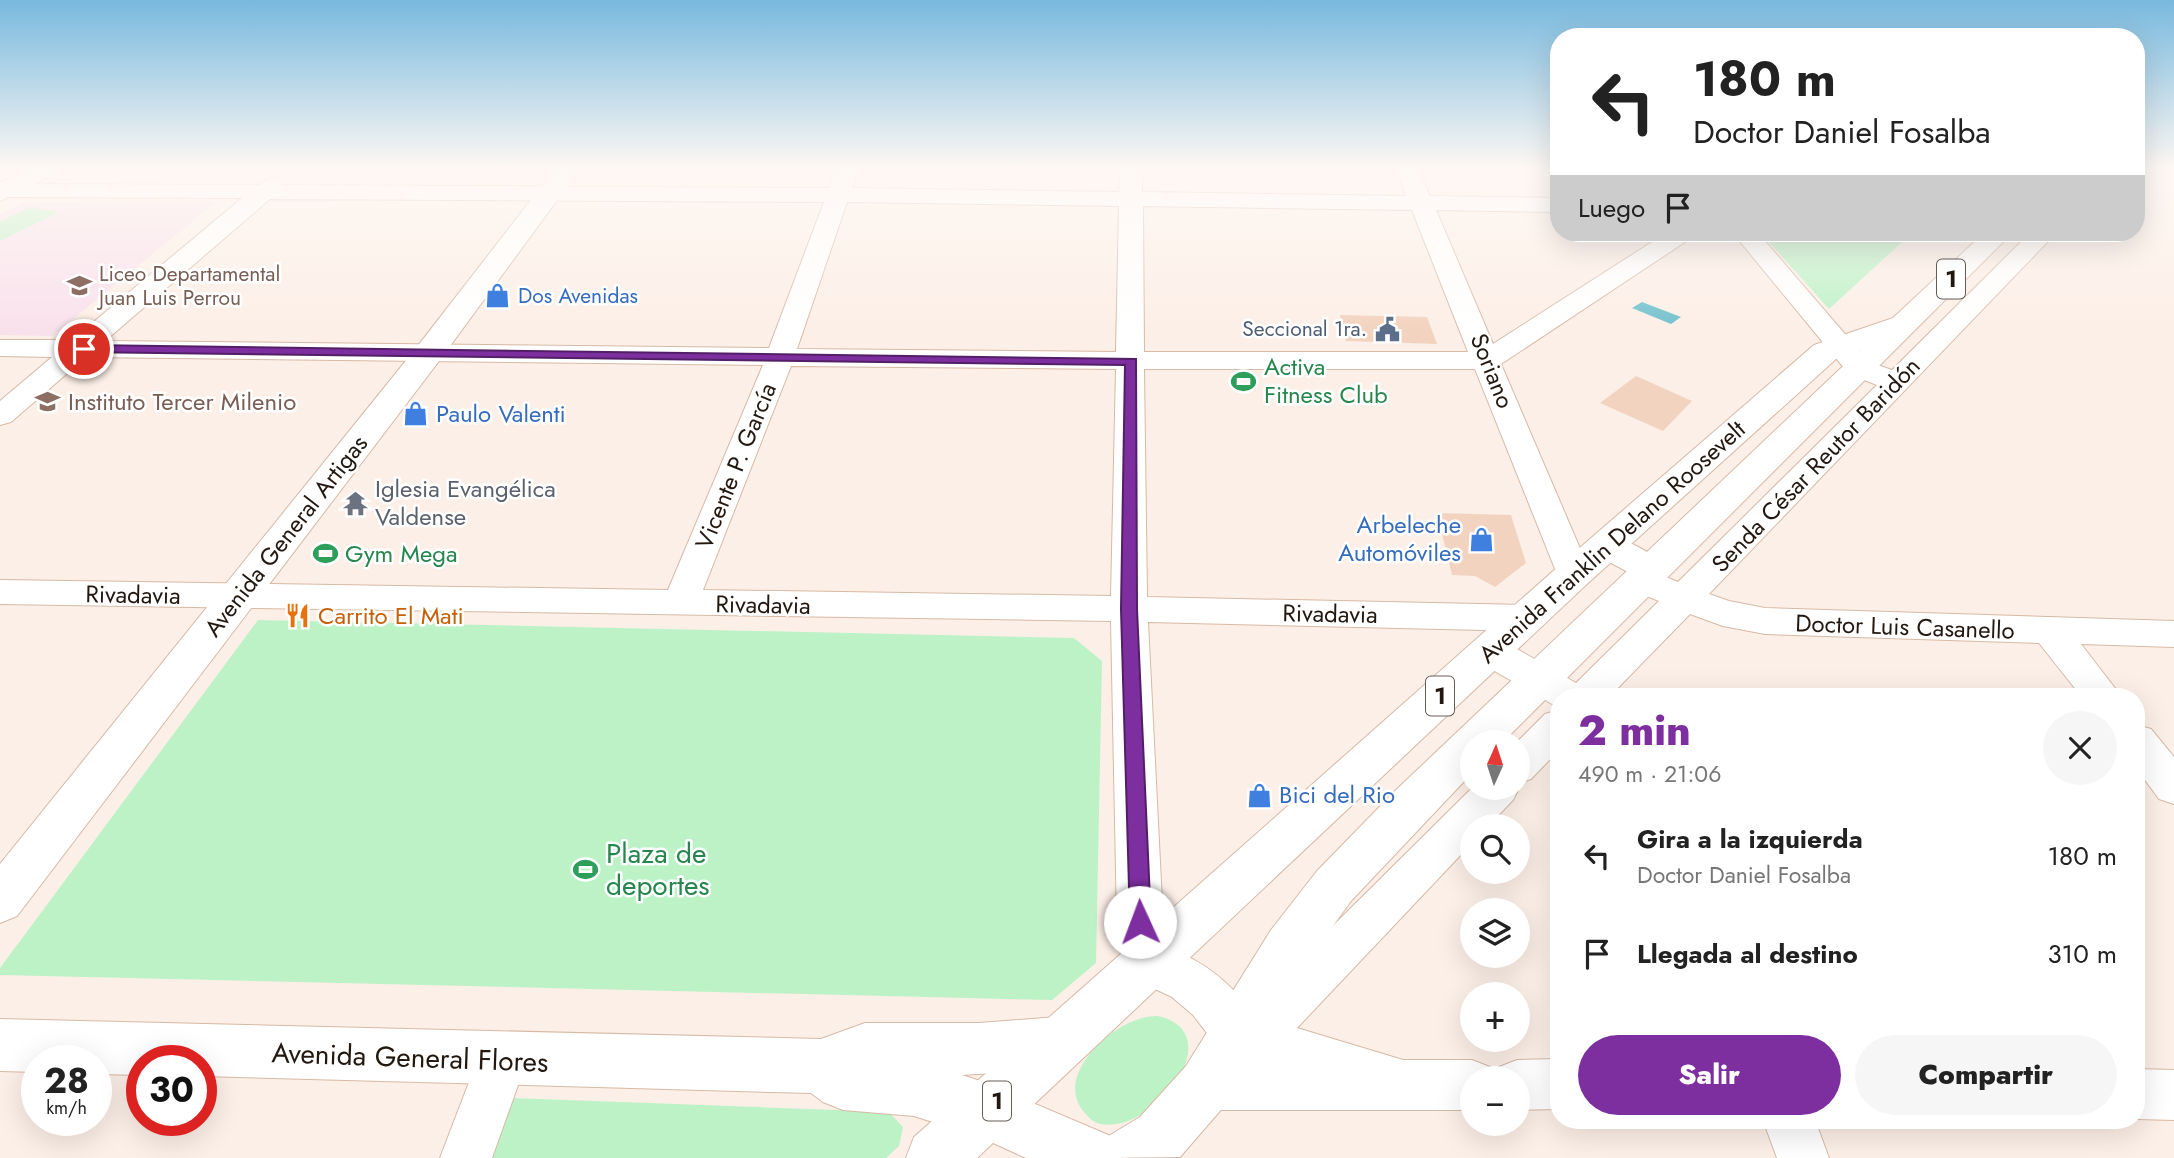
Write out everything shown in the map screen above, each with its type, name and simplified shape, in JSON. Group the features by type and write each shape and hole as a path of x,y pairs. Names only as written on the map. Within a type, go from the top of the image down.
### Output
{"main road":[{"name":"Avenida General Artigas","path":"0,901 428,354 527,223"},
{"name":"Avenida Franklin Delano Roosevelt","path":"1058,1043 1606,546 1841,356 1903,325 1990,242"},
{"name":"Avenida Franklin Delano Roosevelt","path":"1554,688 1648,576 1841,356"},
{"name":"Avenida Franklin Delano Roosevelt","path":"1493,730 1550,691"},
{"name":"Avenida Franklin Delano Roosevelt","path":"1128,1158 1160,1137 1245,1036 1289,946 1334,886 1460,757"},
{"name":"Avenida General Flores","path":"0,1045 502,1060 821,1066 864,1049 979,1049 1058,1043"},
{"name":"1","path":"935,1158 1058,1043"},
{"name":"Avenida General Flores","path":"821,1066 843,1083 914,1088 986,1111 1092,1158"}],"street":[{"path":"0,416 228,223"},
{"name":"Vicente P. García","path":"680,604 780,358 828,223"},
{"path":"1131,223 1129,609 1140,922 1149,962 1172,969 1195,983 1245,1036 1403,1085"},
{"name":"Soriano","path":"1429,223 1488,360 1574,574"},
{"path":"0,348 1132,361 1488,360 1668,242"},
{"path":"1752,242 1841,356 1897,383"},
{"name":"Senda César Reutor Baridón","path":"1595,688 2035,242"},
{"name":"Doctor Luis Casanello","path":"1606,546 1684,599 1723,613 1765,621 2174,635"},
{"name":"Rivadavia","path":"0,593 1129,609 1526,618"},
{"path":"2051,632 2096,688"},
{"path":"1490,651 1554,688"},
{"path":"1530,755 1550,734"},
{"path":"2145,750 2174,787"},
{"path":"1245,1036 1486,800"},
{"path":"466,1158 502,1060"},
{"path":"1206,1085 1460,1084"},
{"path":"1530,1084 1550,1084"},
{"path":"2145,1094 2174,1095"},
{"path":"1792,1129 1803,1158"}],"shaded area":[{"path":"0,223 190,223 52,336 0,335"}],"green space":[{"path":"0,223 37,223 0,241"},
{"path":"1769,242 1902,242 1829,309"},
{"name":"Plaza de deportes","path":"258,620 1074,638 1102,661 1096,963 1052,1000 0,975 0,968"},
{"path":"1158,1016 1179,1026 1188,1041 1186,1060 1177,1080 1162,1099 1143,1114 1122,1123 1101,1124 1094,1121 1084,1112 1076,1097 1076,1081 1083,1064 1109,1035 1142,1018"},
{"path":"513,1098 889,1112 903,1127 899,1146 886,1158 492,1158"}],"water":[{"path":"1642,302 1681,317 1671,324 1632,308"}],"building":[{"name":"Seccional 1ra.","path":"1340,315 1427,317 1437,344 1346,341"},
{"path":"1636,376 1692,401 1663,431 1600,403"},
{"name":"Arbeleche Automóviles","path":"1437,513 1511,515 1526,563 1495,587 1475,576 1452,575"}],"place":[{"name":"Liceo Departamental Juan Luis Perrou","path":"79,286"},
{"name":"Dos Avenidas","path":"498,296"},
{"name":"Seccional 1ra.","path":"1387,329"},
{"name":"Activa Fitness Club","path":"1244,381"},
{"name":"Instituto Tercer Milenio","path":"48,402"},
{"name":"Paulo Valenti","path":"416,414"},
{"name":"Iglesia Evangélica Valdense","path":"355,503"},
{"name":"Arbeleche Automóviles","path":"1481,539"},
{"name":"Gym Mega","path":"325,554"},
{"name":"Carrito El Mati","path":"298,616"},
{"name":"Bici del Rio","path":"1259,795"},
{"name":"Plaza de deportes","path":"586,869"}],"route":[{"path":"84,349 1132,361 1129,609 1140,922"}]}
